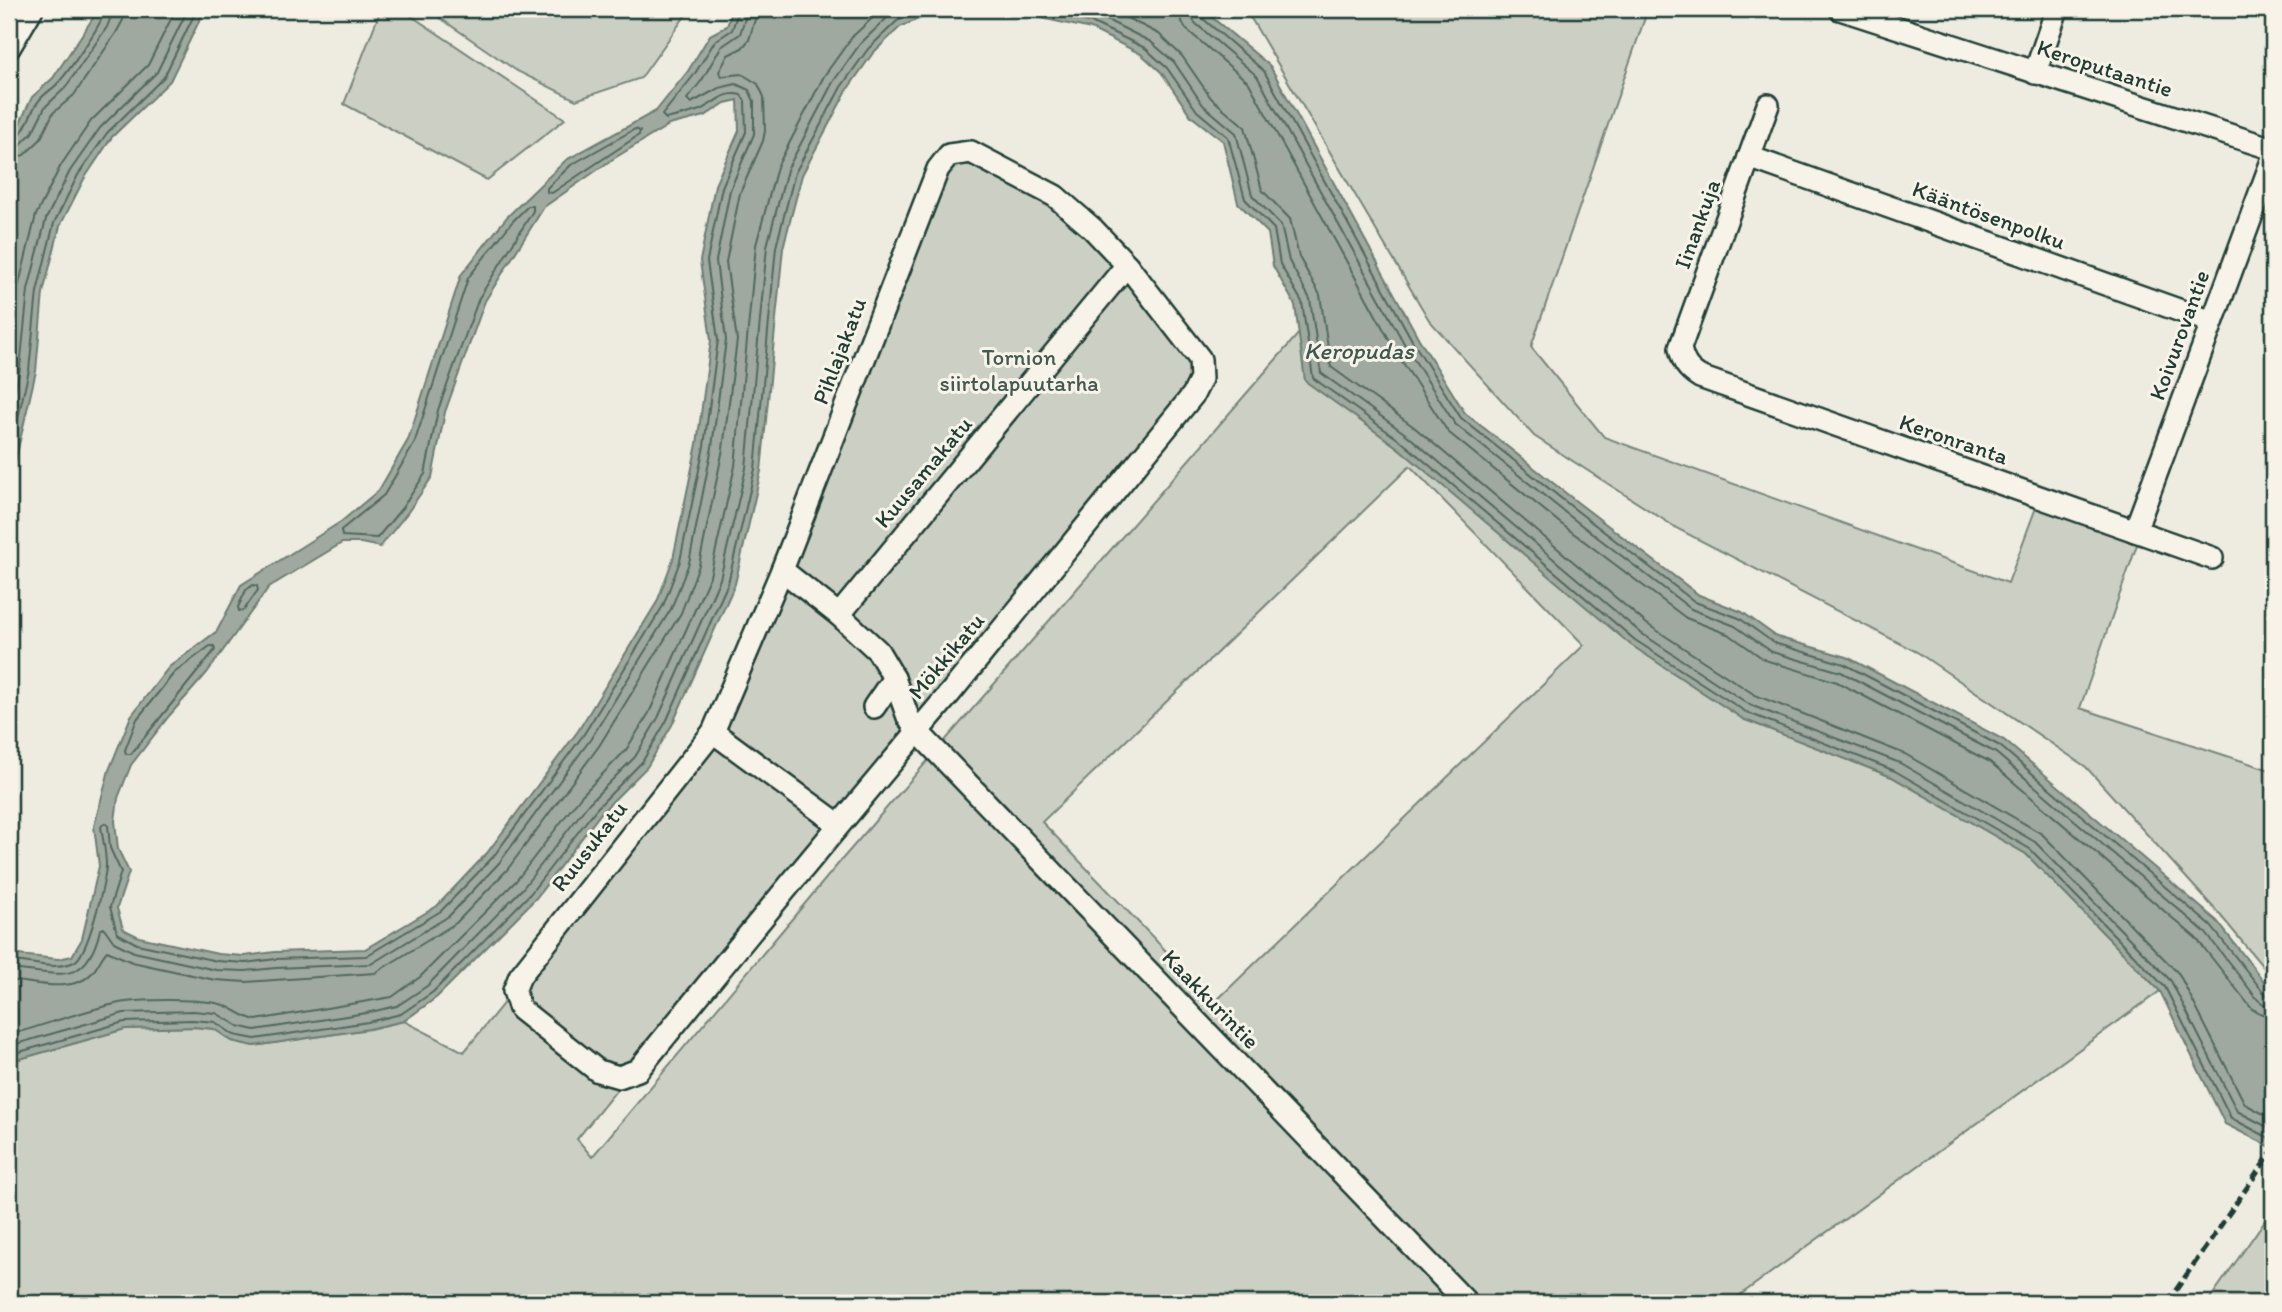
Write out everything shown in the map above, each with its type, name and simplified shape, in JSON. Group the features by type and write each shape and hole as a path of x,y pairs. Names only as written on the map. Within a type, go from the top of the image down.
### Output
{"street":[{"path":"9,48 32,9"},
{"name":"Keroputaantie","path":"1840,9 2273,149"},
{"path":"2035,73 2057,9"},
{"name":"Iinankuja","path":"1683,362 1680,348 1768,104"},
{"name":"Pihlajakatu","path":"782,570 938,169 949,155 971,152 1055,196 1093,229 1127,265"},
{"name":"Kääntösenpolku","path":"1749,157 2212,322"},
{"name":"Koivurovantie","path":"2135,531 2273,158"},
{"name":"Kuusamakatu","path":"839,615 1127,265"},
{"name":"Mökkikatu","path":"638,1070 1193,395 1201,379 1200,359 1127,265"},
{"name":"Keronranta","path":"1683,362 1690,371 1700,377 2212,558"},
{"path":"838,824 713,732 782,570 878,650 894,678 908,717 918,731"},
{"path":"874,707 894,678"},
{"name":"Kaakkurintie","path":"918,731 1467,1303"},
{"name":"Ruusukatu","path":"638,1070 619,1077 598,1072 520,1009 514,991 520,976 713,732"}],"green space":[{"path":"381,9 401,9 565,119 487,180 344,104"},
{"path":"427,9 690,9 641,78 576,100 517,71"},
{"path":"1241,9 1648,9 1531,347 1604,437 2008,583 2038,502 2139,539 2080,708 2273,771 2273,979 2221,916 2086,767 1917,652 1678,529 1534,436 1429,320 1252,20"},
{"name":"Tornion siirtolapuutarha","path":"971,161 1050,203 1116,262 1193,361 1194,377 1187,391 905,732 577,1139 592,1157 844,857 1299,333 1306,381 1397,447 1743,719 1892,777 2026,854 2160,991 1729,1303 9,1303 9,1062 125,1029 215,1029 232,1041 254,1046 369,1029 404,1021 464,1052 716,740 942,172 954,162","holes":["1410,466 1584,645 1215,1002 1042,822"]},
{"path":"2273,1209 2273,1303 2207,1303"}],"water":[{"path":"99,9 205,9 170,81 112,137 84,179 60,226 43,293 36,371 9,488 9,135 20,123 32,97 53,78"},
{"path":"733,9 959,9 937,11 900,27 873,53 847,90 802,175 783,248 761,471 735,584 672,725 647,767 601,813 536,898 437,997 404,1021 369,1029 254,1046 232,1041 214,1029 125,1029 9,1062 9,954 58,959 72,956 82,939 99,866 94,826 109,770 131,716 169,667 217,631 241,585 342,521 379,490 408,440 461,275 507,217 566,160 656,111 688,71 710,35 727,26","holes":["738,100 739,131 715,185 700,261 711,340 697,444 673,559 657,602 578,731 487,853 437,906 365,949 275,952 244,956 218,954 139,937 123,929 117,908 129,872 118,849 115,821 118,798 131,765 206,674 269,587 342,543 380,547 408,512 432,477 445,412 485,301 544,207 613,159 669,125 705,116 725,103"]},
{"name":"Keropudas","path":"1001,9 1202,9 1270,66 1419,339 1465,413 1699,595 1742,612 1777,637 1847,657 2004,740 2217,921 2273,993 2273,1152 2271,1147 2225,1124 2160,991 2026,854 1892,777 1743,719 1631,645 1397,447 1305,381 1295,305 1273,266 1268,233 1238,203 1223,141 1191,116 1161,72 1141,54 1091,29"}],"railway":[{"path":"2167,1303 2273,1150"}]}
